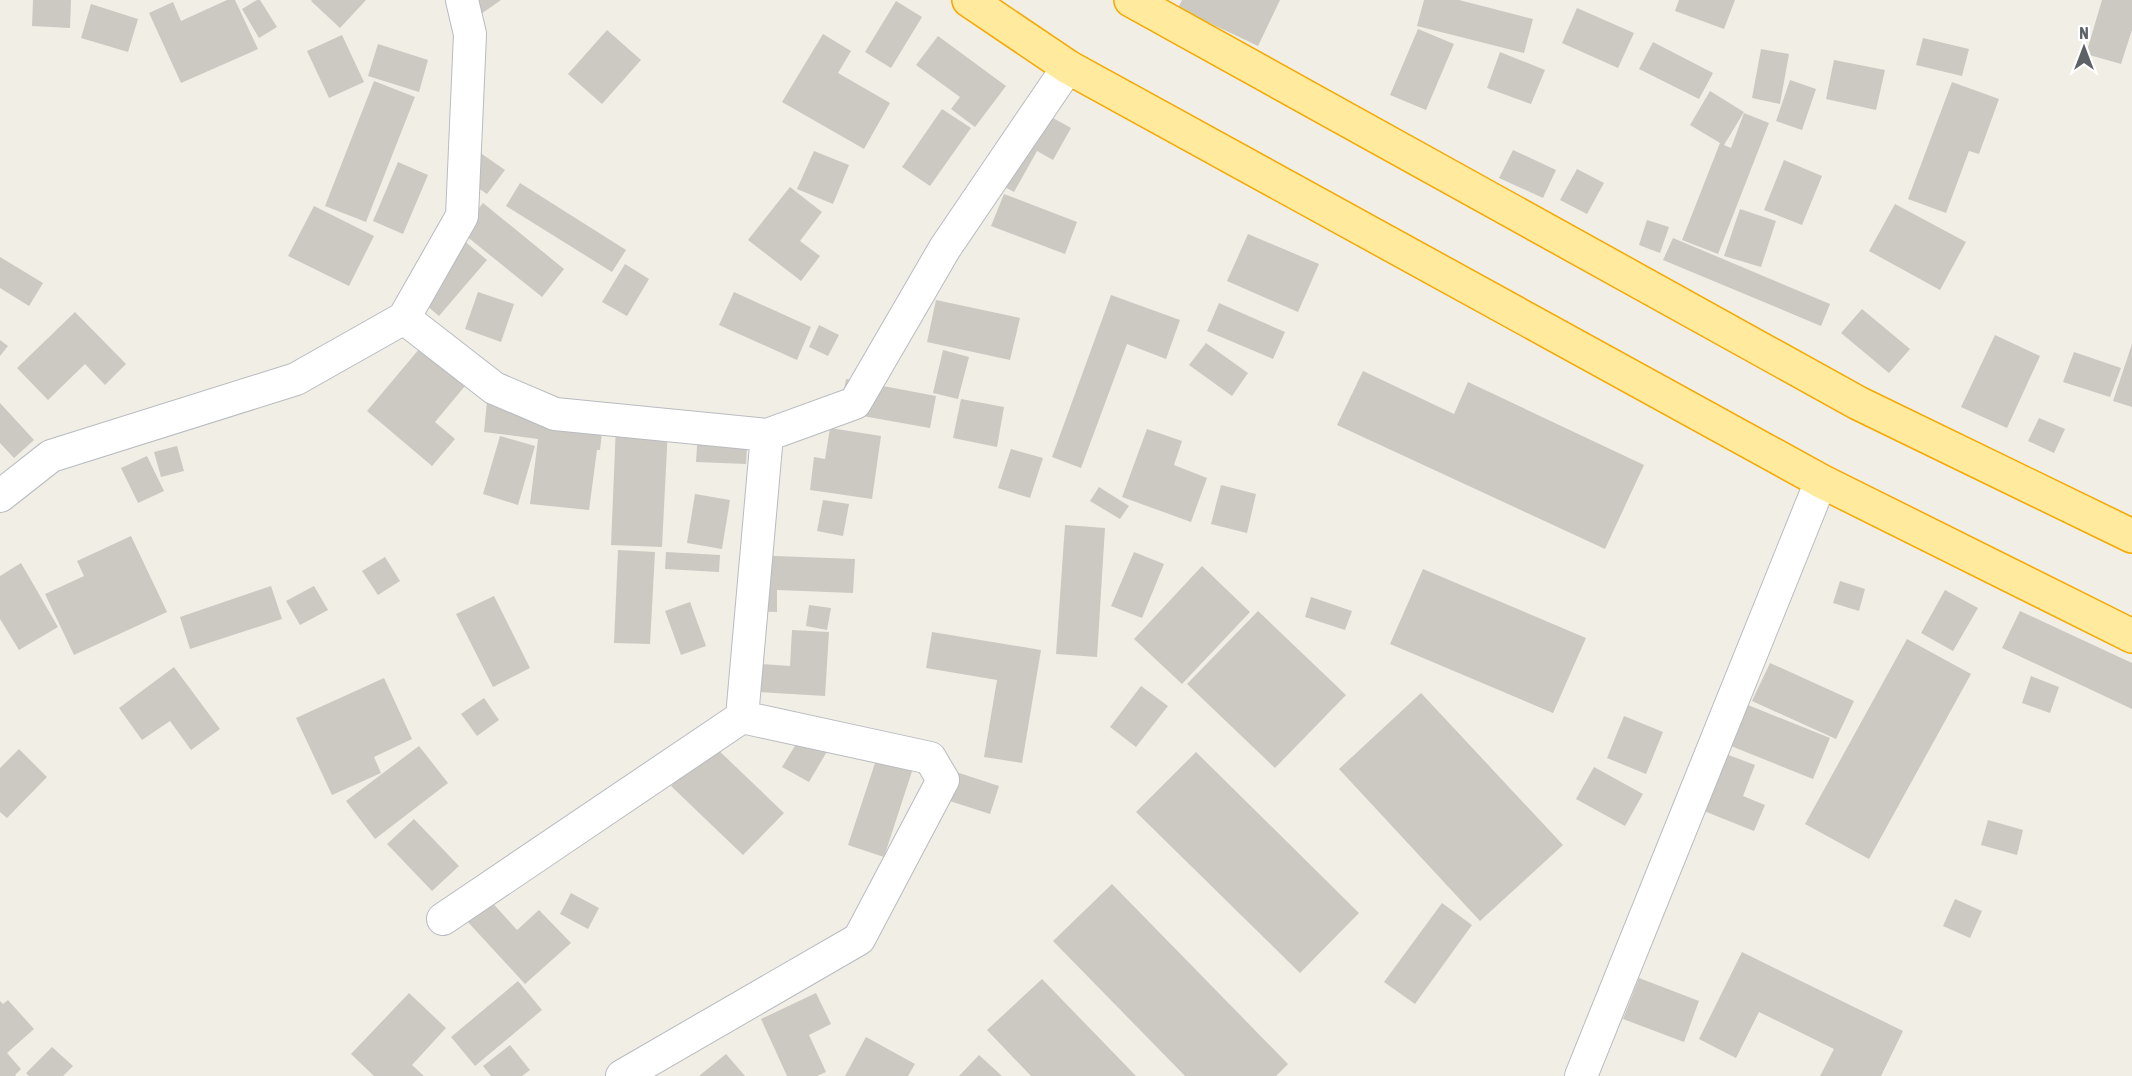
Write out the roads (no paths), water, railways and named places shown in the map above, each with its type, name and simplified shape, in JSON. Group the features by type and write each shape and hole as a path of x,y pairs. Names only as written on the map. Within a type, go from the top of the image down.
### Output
{"highway":[{"path":"969,0 1068,67 1821,481 2132,636"},
{"path":"1131,0 1858,403 2132,536"}],"street":[{"path":"0,496 51,456 296,379 404,318 462,216 470,34 462,0"},
{"path":"404,318 494,388 555,414 767,435 855,403 945,248 1068,67"},
{"path":"742,717 767,435"},
{"path":"1581,1076 1821,481"},
{"path":"444,919 742,717 930,758 943,780 859,939 622,1076"}]}
